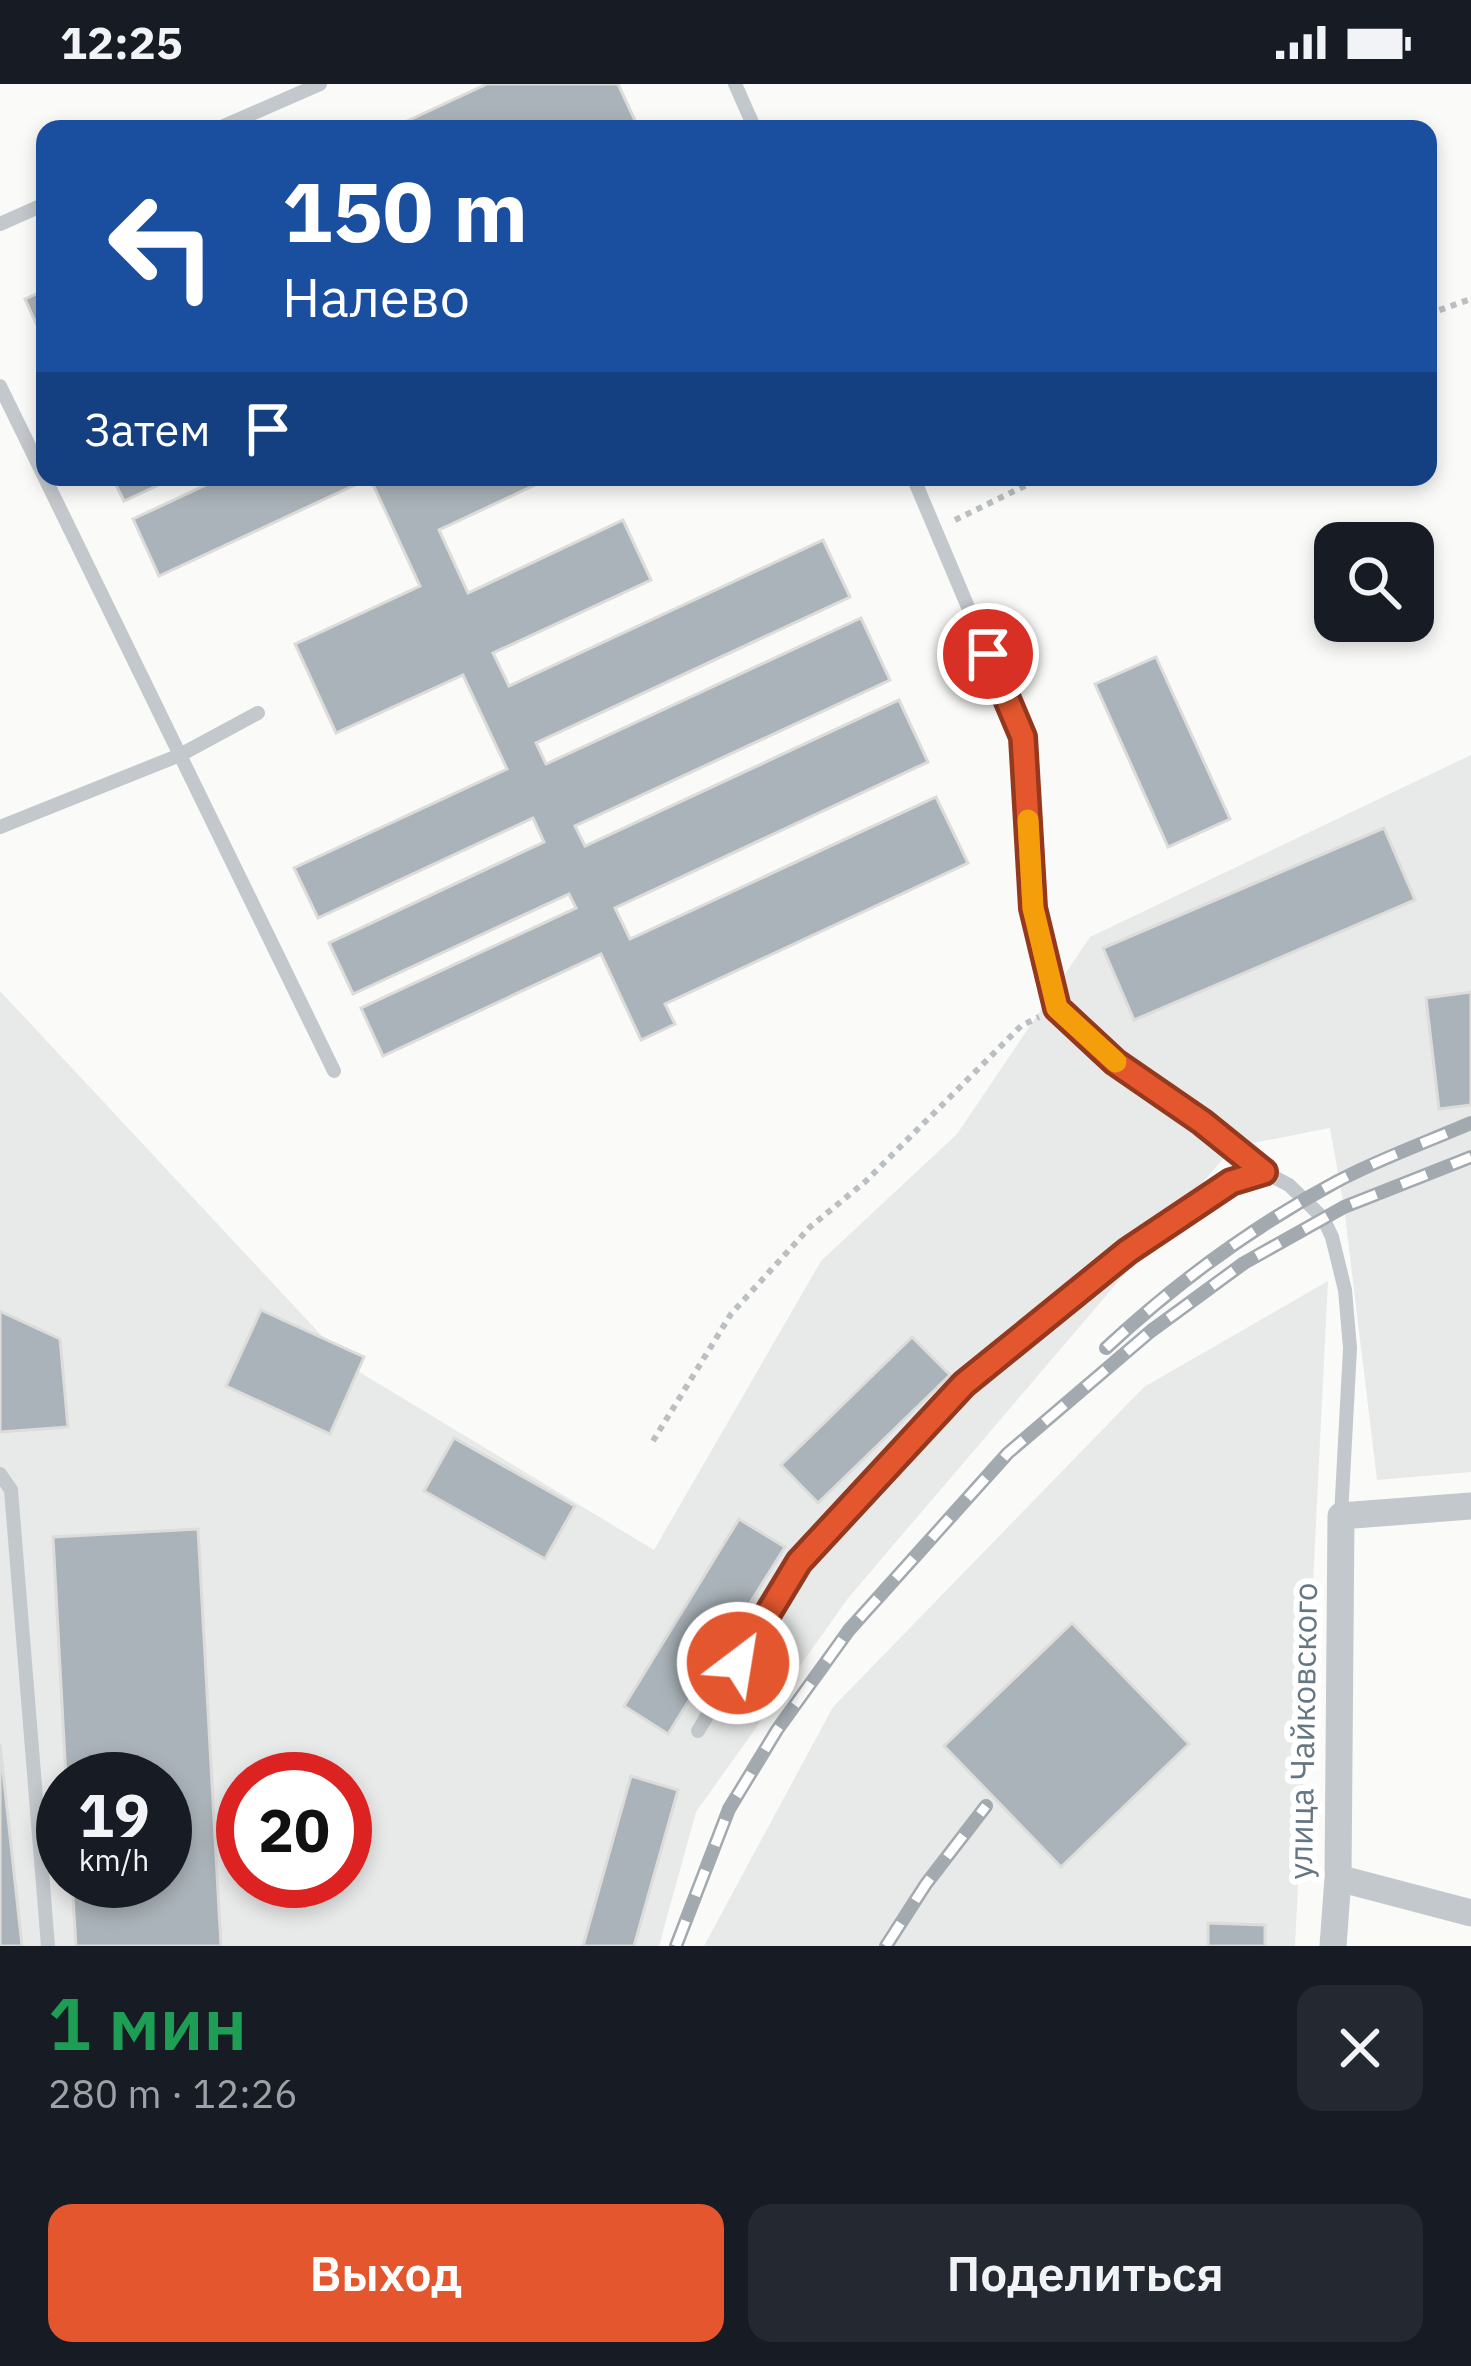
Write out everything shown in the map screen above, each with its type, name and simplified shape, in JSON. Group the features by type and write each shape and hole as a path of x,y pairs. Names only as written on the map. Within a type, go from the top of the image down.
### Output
{"street":[{"path":"1341,1516 1471,1506"},
{"name":"улица Чайковского","path":"1334,1946 1341,1516"},
{"path":"1338,1878 1471,1913"}],"lane":[{"path":"238,120 320,84"},
{"path":"735,84 751,120"},
{"path":"0,224 36,208"},
{"path":"0,386 36,460"},
{"path":"49,486 334,1071"},
{"path":"917,486 1023,737 1033,908 1057,1008 1115,1062 1264,1172 1289,1185 1323,1218 1345,1290 1350,1348 1341,1516"},
{"path":"0,827 180,755 258,713"},
{"path":"698,1731 799,1562 964,1384 1128,1251 1231,1182 1264,1172"},
{"path":"0,1474 11,1490 48,1946"}],"path":[{"path":"1437,311 1471,299"},
{"path":"936,529 1024,486"},
{"path":"653,1441 731,1314 810,1227 866,1181 1021,1026 1057,1008"}],"shaded area":[{"path":"1471,755 1471,1472 1377,1480 1330,1128 1233,1147 849,1597 696,1812 659,1946 0,1946 0,991 351,1367 654,1550 821,1261 957,1134 1090,937"},
{"path":"1328,1281 1295,1946 704,1946 833,1707 1144,1387"}],"building":[{"path":"487,84 618,84 635,120 409,120"},
{"path":"36,294 36,323 25,299"},
{"path":"116,486 156,486 124,501"},
{"path":"204,486 353,486 159,576 133,519"},
{"path":"374,486 533,486 439,530 468,593 623,520 651,580 493,653 509,686 823,540 850,597 536,743 546,764 861,618 890,680 575,826 585,846 899,700 928,762 615,908 630,939 936,797 968,863 665,1004 675,1024 641,1040 601,954 383,1056 361,1008 576,908 569,894 353,994 329,943 544,842 533,818 318,918 294,868 507,769 463,675 336,733 295,644 420,586"},
{"path":"1156,657 1230,819 1168,847 1095,684"},
{"path":"1384,828 1415,900 1134,1020 1103,948"},
{"path":"1471,992 1471,1105 1439,1109 1426,998"},
{"path":"261,1310 364,1357 330,1434 226,1386"},
{"path":"0,1311 60,1339 68,1427 0,1432"},
{"path":"912,1337 950,1375 818,1503 781,1465"},
{"path":"454,1438 575,1506 545,1559 424,1491"},
{"path":"739,1519 785,1547 668,1734 624,1706"},
{"path":"198,1529 221,1946 76,1946 74,1908 192,1908 192,1752 65,1752 53,1537"},
{"path":"1072,1623 1189,1744 1061,1867 944,1746"},
{"path":"0,1744 22,1946 0,1946"},
{"path":"631,1776 678,1790 634,1946 583,1946"},
{"path":"1208,1923 1265,1925 1265,1946 1208,1946"}],"railway":[{"path":"1106,1348 1187,1279 1274,1218 1352,1174 1471,1123"},
{"path":"676,1946 729,1809 777,1730 849,1630 1008,1453 1151,1331 1244,1263 1344,1207 1471,1157"},
{"path":"886,1946 986,1806"}],"slow traffic":[{"path":"1028,820 1033,908 1057,1008 1116,1062"}],"route":[{"path":"738,1663 799,1562 964,1384 1128,1251 1231,1182 1264,1172 1115,1062 1057,1008 1033,908 1023,737 988,654"}]}
